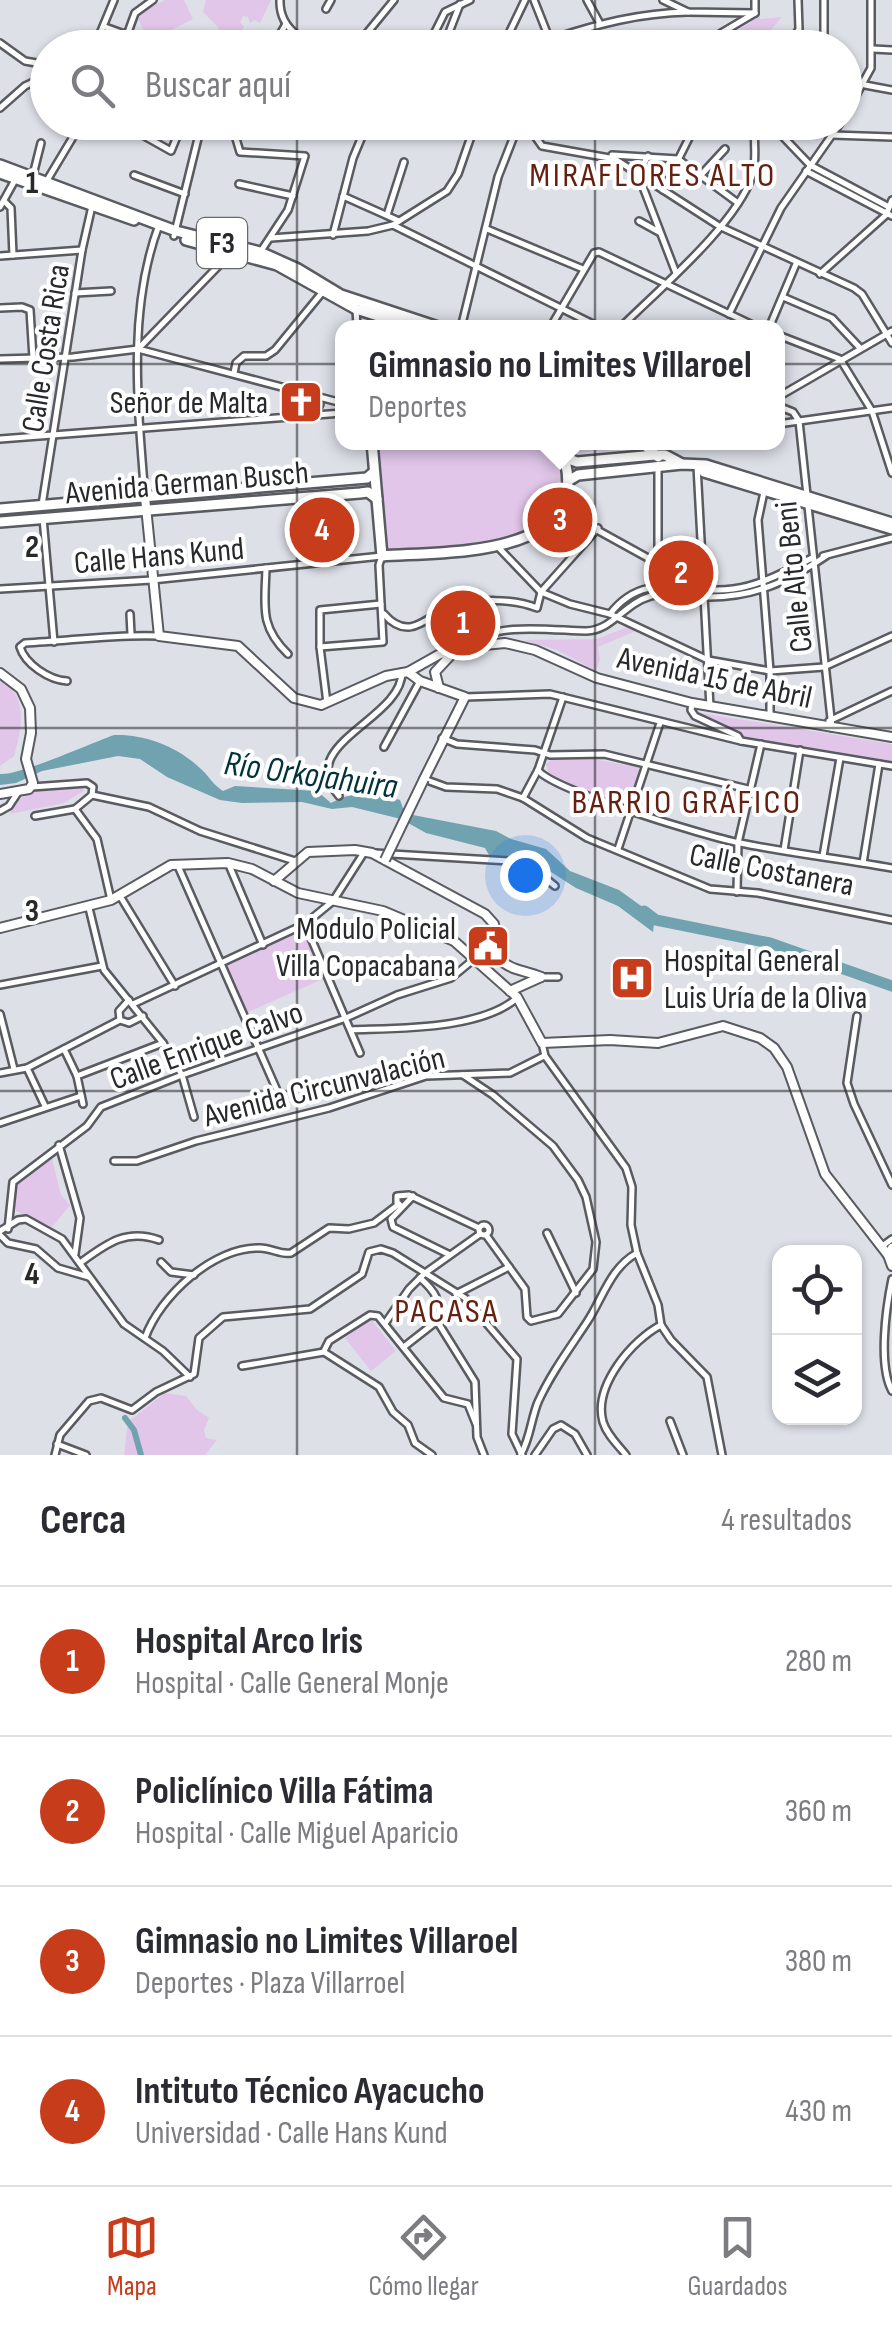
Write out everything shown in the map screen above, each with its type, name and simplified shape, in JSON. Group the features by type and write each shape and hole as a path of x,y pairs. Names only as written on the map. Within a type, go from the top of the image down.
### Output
{"main road":[{"name":"F3","path":"0,169 94,202"},
{"name":"F3","path":"17,176 46,182 175,233 286,262 325,289 395,320"},
{"name":"F3","path":"356,305 411,320"},
{"path":"373,450 382,556 499,548 532,537 561,506 568,481 563,450"},
{"path":"566,458 577,462 655,452 682,464 706,465 761,480 808,500"},
{"path":"568,481 578,475 614,472 655,452"},
{"path":"612,459 614,472"},
{"path":"699,466 704,472 892,526"},
{"name":"Avenida German Busch","path":"0,509 367,478 374,472"},
{"name":"Avenida German Busch","path":"0,522 368,492 377,498"},
{"path":"146,497 159,636 238,646 294,698 312,704 327,703"},
{"path":"42,505 43,518"},
{"name":"Avenida 15 de Abril","path":"327,703 430,658 474,646 516,644 597,678 692,703 892,737"},
{"path":"438,688 435,672 454,652"},
{"path":"385,860 465,697 405,672"},
{"path":"0,673 20,690 32,720 26,764 32,782 19,791 0,794"},
{"path":"274,881 294,861 314,850 368,852 485,914 496,932 498,957"},
{"path":"0,928 88,908 115,898 177,863 228,862 252,869 298,893 404,918 454,941 514,994 542,1043 658,1043 723,1026 760,1038 774,1048 787,1067 824,1174 887,1250 892,1266"},
{"path":"476,959 498,957 511,967 541,978"},
{"path":"514,994 541,978"}],"street":[{"path":"103,30 114,0"},
{"path":"129,30 134,13 153,0"},
{"path":"280,0 280,10 293,30"},
{"path":"326,9 330,0"},
{"path":"436,30 445,12 470,0"},
{"path":"534,0 548,30"},
{"path":"587,0 600,22"},
{"path":"663,0 688,12"},
{"path":"755,0 755,13"},
{"path":"798,0 798,30"},
{"path":"824,0 824,30"},
{"path":"862,88 871,68 872,0"},
{"path":"510,30 523,1"},
{"path":"370,30 391,2"},
{"path":"450,30 460,2"},
{"path":"577,30 650,13 755,13"},
{"path":"726,30 755,13"},
{"path":"282,30 286,24"},
{"path":"105,27 113,30"},
{"path":"0,43 30,62"},
{"path":"873,50 892,50"},
{"path":"0,108 30,84"},
{"path":"864,85 892,90"},
{"path":"862,136 892,137"},
{"path":"46,182 71,140"},
{"path":"151,140 170,151 175,140"},
{"path":"175,233 198,140"},
{"path":"236,140 240,152 305,156 293,196 271,238 257,255"},
{"path":"332,235 360,140"},
{"path":"271,238 332,235 396,223 438,199 454,183 470,140"},
{"path":"463,320 498,178 512,140"},
{"path":"536,140 548,149 678,159 738,203"},
{"path":"664,190 688,140"},
{"path":"628,320 676,274 738,203 754,172 755,140"},
{"path":"784,140 808,168 889,216"},
{"path":"729,314 781,208 828,140"},
{"path":"32,178 41,143"},
{"path":"700,176 725,149"},
{"path":"604,155 719,226 858,292 889,333 892,343"},
{"path":"638,174 648,156"},
{"path":"387,216 404,162"},
{"path":"808,168 891,204 889,216 820,274"},
{"path":"638,174 676,274"},
{"path":"134,175 184,194"},
{"path":"13,254 11,208 3,205 17,176"},
{"path":"239,184 293,196"},
{"path":"343,196 585,320"},
{"name":"Calle Costa Rica","path":"42,505 82,250 94,202"},
{"path":"639,221 662,234"},
{"path":"146,497 138,349 146,265 158,227"},
{"path":"487,229 583,269"},
{"path":"0,256 82,250"},
{"path":"138,349 234,250"},
{"path":"554,320 594,253 605,252 742,320"},
{"path":"772,320 796,264"},
{"path":"234,373 236,363 244,356 266,356 275,350 325,289"},
{"path":"76,293 111,291"},
{"path":"783,297 832,318 860,348"},
{"path":"356,305 357,320"},
{"path":"0,308 30,310 33,358"},
{"path":"785,392 889,333"},
{"path":"785,338 840,360 872,412 892,474"},
{"path":"0,359 138,349 335,401"},
{"path":"316,414 320,404 317,395"},
{"path":"785,423 892,408"},
{"path":"785,409 800,421"},
{"path":"0,439 335,413"},
{"name":"Calle Alto Beni","path":"800,421 831,724"},
{"path":"655,452 658,586"},
{"path":"699,466 710,707"},
{"path":"765,489 758,520 770,717"},
{"path":"561,506 570,515 658,563"},
{"path":"43,518 54,642"},
{"path":"384,614 392,622 414,626 431,621 449,607 470,603 517,600 537,608 541,592 598,528"},
{"path":"613,616 650,596 765,586 826,556 892,538"},
{"path":"499,548 541,592 613,616 708,660 770,670 824,667 892,636"},
{"path":"320,647 383,642 379,564 382,556"},
{"name":"Calle Hans Kund","path":"0,589 152,580 382,556"},
{"path":"266,568 266,623 274,641 288,654"},
{"path":"474,646 480,638 500,631 592,631 606,627 624,598 658,586 703,593"},
{"path":"327,703 320,610 381,604"},
{"path":"130,614 130,634"},
{"path":"67,681 52,680 20,650 25,644 107,634 159,636"},
{"path":"339,796 326,773 328,762 351,734 398,693 405,672"},
{"path":"384,747 420,680"},
{"path":"831,724 892,691"},
{"path":"465,697 550,694 740,741 892,766"},
{"path":"522,798 538,770 563,697"},
{"path":"692,703 695,716 738,736 740,741"},
{"path":"618,850 660,722"},
{"path":"442,738 457,744 542,753 588,752 752,790"},
{"path":"738,892 738,843 760,744"},
{"path":"784,850 800,750"},
{"path":"824,856 840,758"},
{"path":"863,863 879,764"},
{"path":"538,770 545,778 631,810 738,843 892,868"},
{"name":"Calle Costanera","path":"424,778 446,787 497,789 522,798 588,838 692,883 723,892 758,893 892,920"},
{"path":"32,782 87,782 92,787 92,794 74,810 35,816"},
{"path":"0,811 9,806 19,791"},
{"path":"92,794 149,807 200,831 294,861"},
{"path":"74,810 97,839 115,898 175,986"},
{"path":"120,1020 119,1011 131,1002 175,986 305,924 333,901 368,852 509,861 529,866 556,886"},
{"path":"228,862 263,945"},
{"path":"177,863 279,1095"},
{"path":"88,908 102,966 163,1043 182,1075 194,1116"},
{"path":"305,924 360,1053"},
{"name":"Calle Enrique Calvo","path":"3,1232 13,1182 87,1126 100,1108 451,978 476,959"},
{"path":"0,985 102,966"},
{"path":"541,978 558,977"},
{"path":"351,1030 410,1028 478,1017 504,1008 514,994"},
{"path":"0,1014 14,1070"},
{"path":"0,1073 27,1068 120,1020 128,1023 142,1016"},
{"path":"857,1016 847,1083 892,1185"},
{"path":"77,1076 163,1043"},
{"path":"542,1043 545,1056 626,1168 632,1186 631,1225 637,1253 658,1305 661,1325 707,1377 722,1455"},
{"path":"64,1049 77,1076 83,1104"},
{"name":"Avenida Circunvalación","path":"114,1161 138,1161 196,1141 350,1102 403,1082 460,1073 510,1073 545,1056"},
{"path":"27,1068 46,1107"},
{"path":"448,1254 396,1230 391,1222 400,1206 398,1195 412,1196 482,1232 527,1294 526,1314 533,1321 558,1314 592,1269 597,1252 584,1190 552,1146 478,1083 460,1073"},
{"path":"0,1124 81,1096"},
{"path":"59,1145 80,1218 75,1254"},
{"path":"145,1338 154,1315 194,1275 219,1257 253,1249 292,1253 329,1228 350,1229 374,1223 412,1196"},
{"path":"89,1277 58,1268 36,1248 8,1243 3,1232 18,1220 30,1221 62,1238 124,1324 191,1378"},
{"path":"386,1322 422,1276 482,1232"},
{"path":"547,1234 576,1293"},
{"path":"80,1262 118,1237 143,1235 158,1240"},
{"path":"887,1250 892,1239"},
{"path":"55,1455 64,1428 90,1401 101,1398 132,1410 156,1392 191,1378 196,1370 198,1338 223,1317 308,1310 362,1274 366,1257 373,1250 393,1252 422,1276 464,1298 517,1360 512,1434 521,1454"},
{"path":"521,1454 533,1414 559,1362 589,1319 609,1280 637,1253"},
{"path":"161,1262 171,1272 194,1275"},
{"path":"456,1294 509,1266"},
{"path":"422,1276 438,1299 437,1321 476,1382 476,1424 484,1455"},
{"path":"892,1280 886,1373 892,1392"},
{"path":"324,1352 329,1340 374,1314 386,1322 444,1398 468,1404 476,1424"},
{"path":"405,1346 437,1321"},
{"path":"626,1455 603,1423 604,1400 624,1354 644,1334 661,1325"},
{"path":"242,1366 324,1352 380,1387 393,1412 408,1425 415,1443 432,1455"},
{"path":"670,1421 683,1455"},
{"path":"535,1455 553,1429 562,1426 576,1434 587,1455"},
{"path":"57,1444 86,1455"}],"shaded area":[{"path":"165,0 184,0 193,19 171,30 144,30 136,15"},
{"path":"206,0 271,0 260,23 250,23 243,16 242,30 219,30 203,12"},
{"path":"759,12 760,19 782,17 771,30 738,30"},
{"path":"376,450 556,450 562,478 556,505 538,524 513,537 450,549 389,551 381,542"},
{"path":"571,450 614,450 577,453"},
{"path":"630,626 636,631 598,647 596,671 557,650 524,640 597,639"},
{"path":"0,678 16,695 21,714 14,756 0,766"},
{"path":"694,712 892,744 892,763 758,740 709,723"},
{"path":"581,757 637,767 629,802 549,776 546,764 553,759"},
{"path":"84,786 83,791 64,803 10,814 31,793"},
{"path":"303,928 325,978 246,1013 224,966"},
{"path":"52,1159 61,1195 70,1205 52,1227 16,1211 15,1184"},
{"path":"370,1318 396,1351 371,1371 345,1338"},
{"path":"165,1393 186,1396 209,1418 204,1430 206,1438 217,1440 205,1455 124,1455 128,1422"}],"water":[{"path":"114,735 149,739 171,748 192,761 223,791 235,786 317,791 331,803 357,794 382,795 400,800 413,815 496,831 546,849 570,871 619,890 655,916 653,932 618,906 576,888 537,863 489,855 485,848 426,833 401,819 352,807 332,809 302,802 220,800 167,777 140,759 118,756 42,771 16,783 0,785 0,774 37,765"}],"waterway":[{"name":"Río Orkojahuira","path":"644,911 656,920 770,943 892,986"},
{"path":"125,1418 134,1430 141,1455"}],"place":[{"name":"Señor de Malta","path":"301,402"},
{"name":"Gimnasio no Limites Villaroel","path":"560,520"},
{"name":"Intituto Técnico Ayacucho","path":"322,530"},
{"name":"Policlínico Villa Fátima","path":"681,573"},
{"name":"Hospital Arco Iris","path":"463,623"},
{"name":"Modulo Policial Villa Copacabana","path":"488,946"},
{"name":"Hospital General Luis Uría de la Oliva","path":"632,978"}],"district":[{"name":"MIRAFLORES ALTO","path":"653,174"},
{"name":"BARRIO GRÁFICO","path":"687,801"},
{"name":"PACASA","path":"447,1310"}]}
